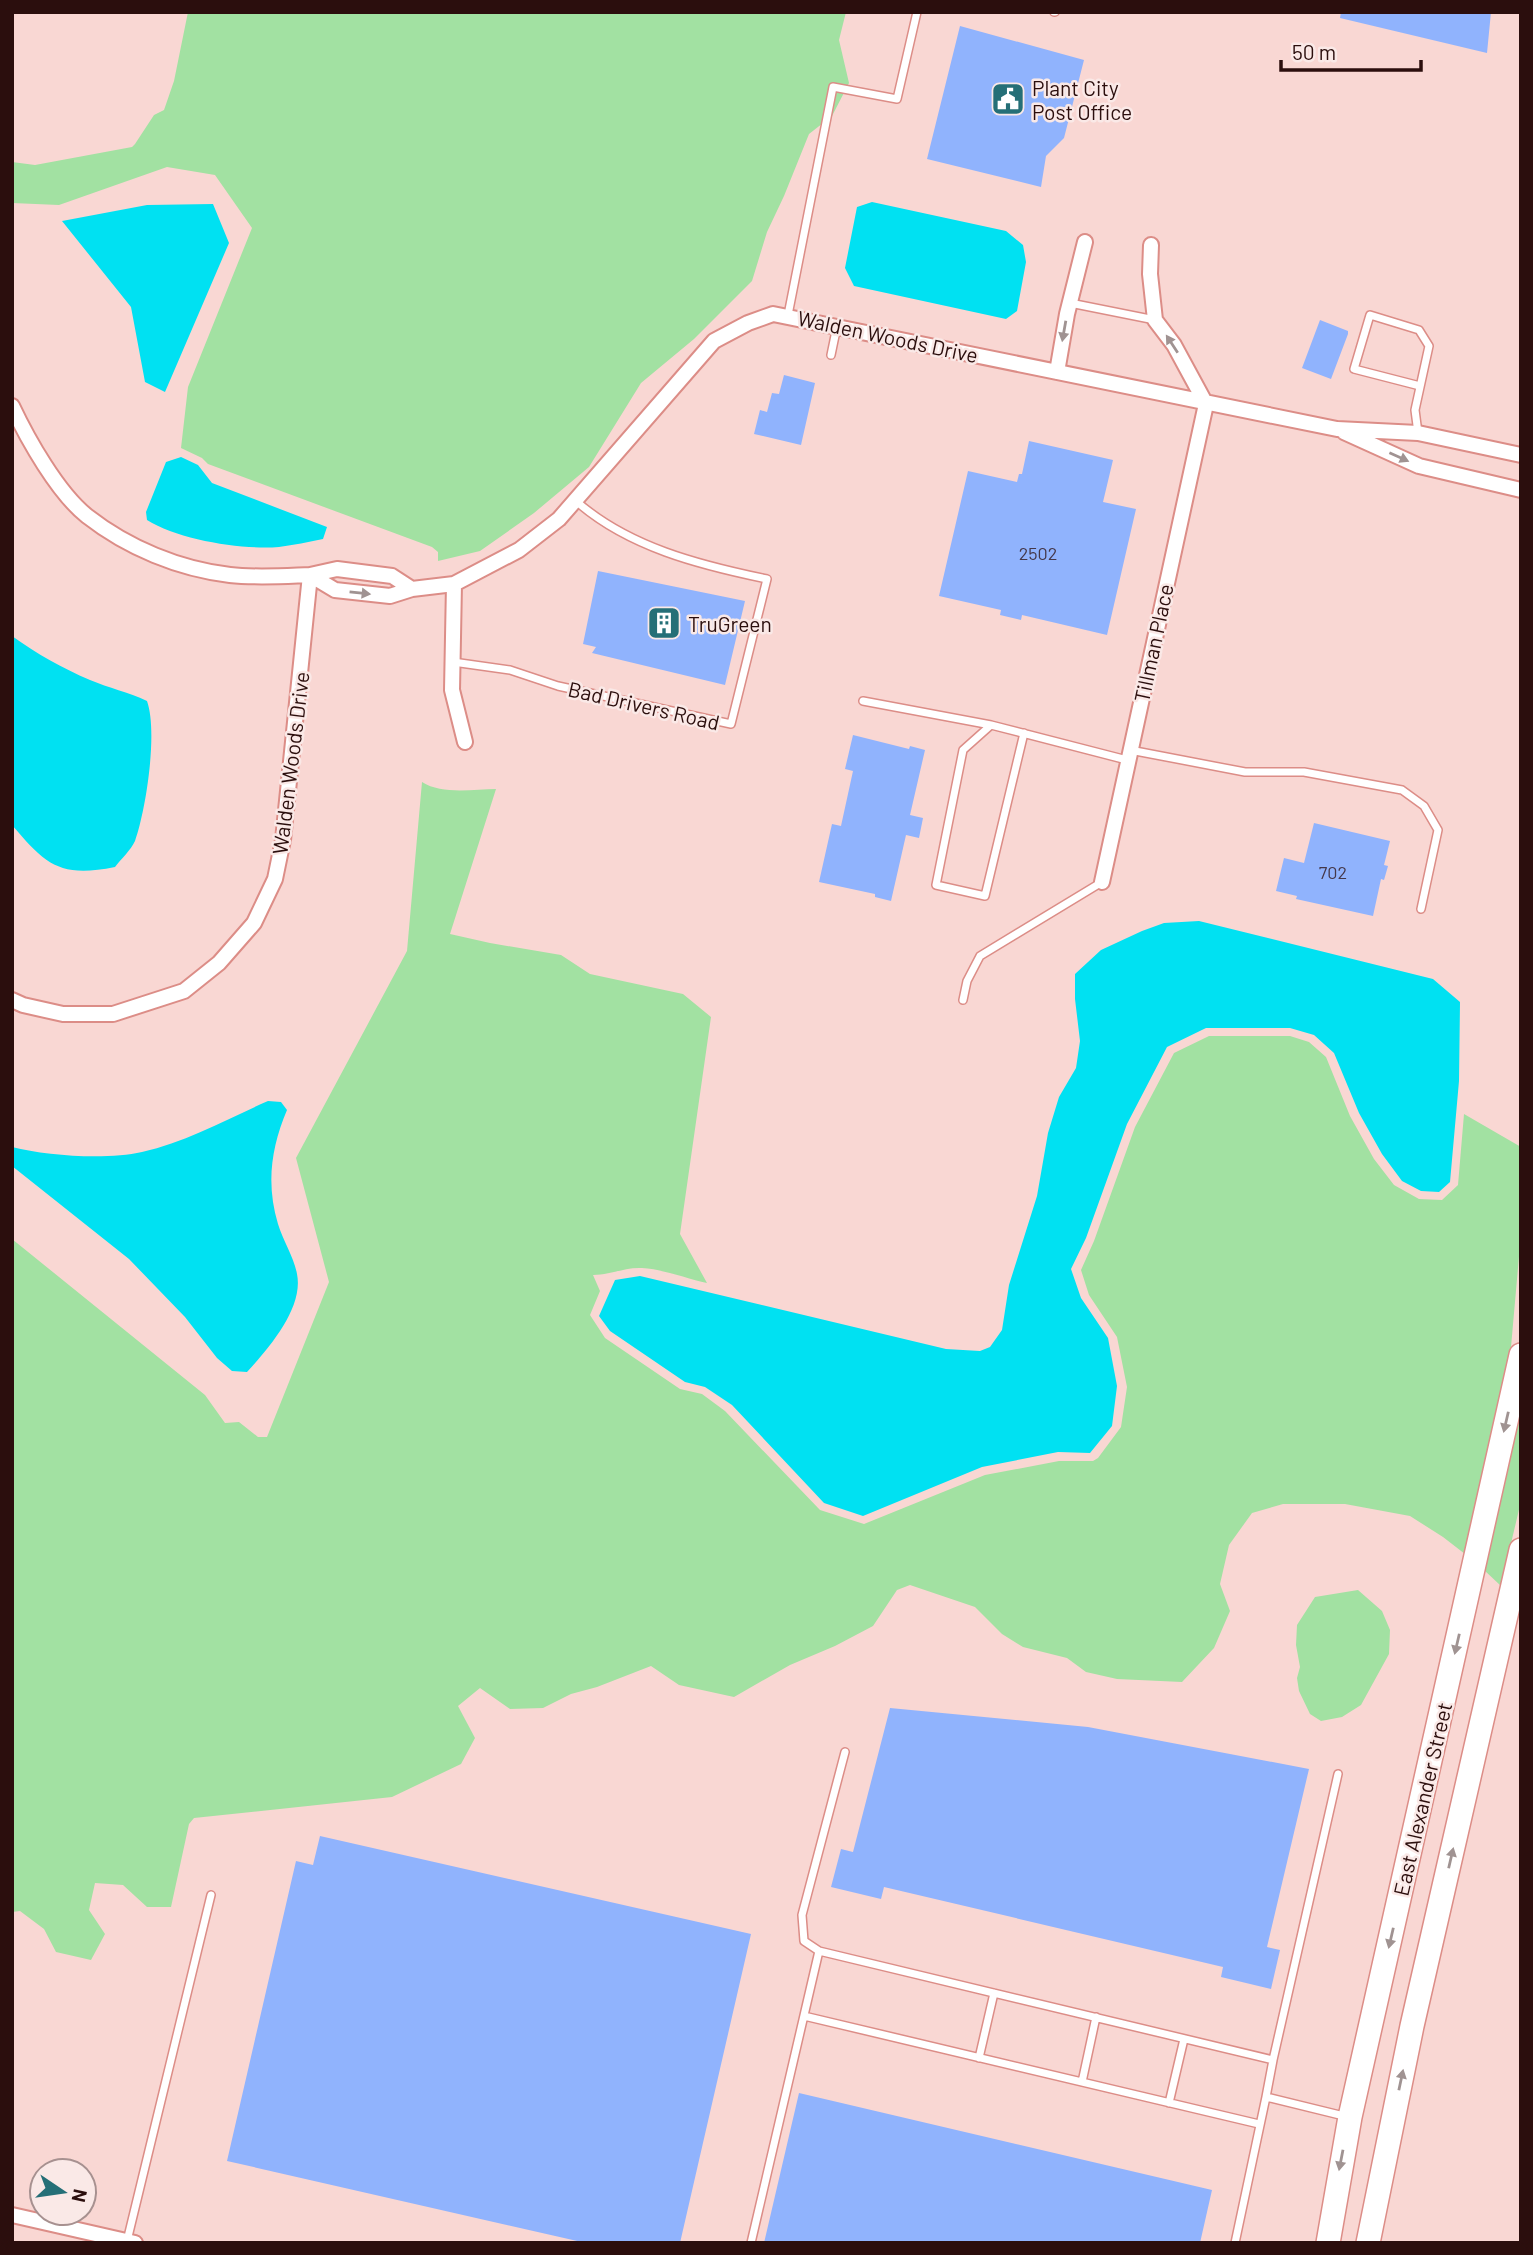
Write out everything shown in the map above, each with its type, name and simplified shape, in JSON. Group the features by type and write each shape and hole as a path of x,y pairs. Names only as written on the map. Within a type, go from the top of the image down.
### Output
{"main road":[{"name":"East Alexander Street","path":"1328,2243 1350,2117 1521,1355"},
{"name":"East Alexander Street","path":"1368,2243 1412,2026 1521,1550"}],"street":[{"path":"1057,372 1085,242"},
{"path":"1151,245 1150,274 1155,320 1174,345 1206,404"},
{"name":"Walden Woods Drive","path":"310,575 335,590 390,596 412,589 454,584 519,550 559,519 714,341 748,323 773,314 1337,429 1418,433 1521,456"},
{"name":"Tillman Place","path":"1102,882 1206,404"},
{"name":"Walden Woods Drive","path":"12,406 25,433 52,476 86,516 143,551 190,568 230,575 310,575 337,569 392,576 412,589"},
{"name":"Walden Woods Drive","path":"1337,429 1419,466 1521,489"},
{"name":"Walden Woods Drive","path":"12,1000 63,1014 113,1014 184,992 219,963 254,923 275,879 283,841 310,575"},
{"path":"454,584 452,690 466,742"},
{"path":"12,2215 131,2242"}],"lane":[{"path":"788,315 833,87 897,99 917,12"},
{"path":"1070,303 1155,320"},
{"path":"1418,433 1415,410 1429,346 1419,330 1370,315 1354,369 1420,386"},
{"path":"831,355 837,325"},
{"name":"Bad Drivers Road","path":"453,662 510,670 558,686 731,724 767,579 642,544 595,517 575,500"},
{"path":"863,701 1128,755 1245,772 1304,772 1402,790 1424,806 1438,830 1421,909"},
{"path":"991,725 963,750 936,885 985,896 1024,733"},
{"path":"962,1000 967,981 980,956 1102,882"},
{"path":"845,1752 802,1915 804,1941 819,1951 1273,2060"},
{"path":"1235,2243 1273,2060 1338,1774"},
{"path":"131,2242 211,1895"},
{"path":"751,2243 819,1951"},
{"path":"979,2057 994,1993"},
{"path":"804,2016 1259,2124"},
{"path":"1082,2082 1096,2017"},
{"path":"1169,2103 1184,2039"},
{"path":"1266,2097 1350,2117"}],"green space":[{"path":"188,12 846,12 839,40 849,83 832,116 809,134 767,232 752,281 694,339 641,383 589,467 534,513 480,551 438,561 438,552 432,547 208,464 202,458 181,448 188,387 252,228 215,175 167,167 59,205 12,203 12,162 35,165 132,147 135,144 154,115 164,110 174,81"},
{"path":"422,782 448,790 496,789 450,934 561,955 590,974 683,994 711,1017 680,1234 707,1283 642,1268 593,1275 600,1291 590,1315 605,1338 680,1389 702,1394 725,1411 820,1510 864,1524 985,1475 1059,1461 1093,1461 1098,1458 1121,1427 1127,1387 1117,1337 1089,1295 1081,1270 1135,1127 1174,1053 1209,1036 1290,1036 1309,1042 1326,1057 1350,1116 1374,1159 1394,1185 1419,1199 1442,1200 1458,1185 1464,1114 1521,1147 1521,1234 1511,1347 1465,1554 1410,1516 1345,1504 1283,1504 1252,1513 1229,1545 1220,1584 1230,1611 1214,1648 1182,1682 1117,1679 1086,1672 1067,1658 1023,1647 1002,1634 975,1607 910,1585 897,1590 873,1626 790,1665 734,1697 679,1685 651,1666 571,1694 543,1708 510,1709 480,1688 458,1706 475,1738 461,1764 392,1797 194,1818 189,1824 171,1907 147,1907 123,1885 95,1883 89,1910 105,1934 91,1960 56,1952 44,1929 20,1911 12,1912 12,1239 205,1395 225,1423 239,1422 258,1437 267,1437 329,1282 296,1158 407,951"},
{"path":"1521,1405 1521,1501 1501,1586 1484,1570"},
{"path":"1358,1590 1382,1611 1390,1630 1389,1654 1361,1705 1342,1717 1321,1721 1310,1714 1299,1691 1297,1625 1315,1597"}],"water":[{"path":"872,202 1006,231 1023,245 1026,262 1017,311 1006,319 854,286 845,268 857,207"},
{"path":"213,204 229,243 165,392 145,382 131,307 62,221 147,205"},
{"path":"181,457 198,465 212,483 327,527 323,539 279,547 247,547 193,538 147,520 146,512 166,462"},
{"path":"12,636 70,671 147,701 151,751 143,810 135,841 115,867 80,871 56,865 35,850 12,825"},
{"path":"1199,921 1433,979 1460,1002 1459,1081 1450,1182 1439,1192 1421,1191 1402,1181 1382,1154 1359,1113 1334,1053 1314,1035 1290,1028 1206,1028 1167,1047 1127,1124 1086,1238 1071,1269 1081,1298 1108,1338 1117,1386 1112,1426 1090,1453 1058,1452 982,1467 863,1516 824,1503 732,1405 705,1387 685,1382 610,1331 599,1316 615,1280 640,1276 946,1349 980,1351 990,1347 1002,1330 1009,1285 1037,1196 1048,1133 1059,1097 1076,1068 1080,1041 1075,974 1101,950 1142,931 1164,923"},
{"path":"268,1101 281,1102 287,1110 277,1138 271,1180 274,1209 296,1268 298,1287 290,1314 265,1352 247,1372 232,1371 217,1358 185,1317 129,1259 12,1166 12,1147 77,1156 112,1156 142,1152 190,1136"}],"building":[{"path":"1341,12 1491,12 1487,53 1340,18"},
{"name":"Plant City Post Office","path":"960,26 1084,60 1064,138 1046,156 1041,187 927,159"},
{"path":"1320,320 1348,331 1331,379 1302,368"},
{"path":"784,375 815,383 801,445 754,434 760,410 767,412 772,393 779,394"},
{"path":"1029,441 1113,460 1103,502 1136,509 1107,635 1022,615 1021,620 1000,615 1001,610 939,596 968,471 1017,482 1019,474 1022,474"},
{"name":"TruGreen","path":"598,571 745,601 725,685 592,653 596,647 583,644"},
{"path":"853,735 909,749 910,746 925,750 910,815 923,818 919,838 906,835 891,901 875,897 875,894 819,882 832,824 841,826 853,771 845,769"},
{"path":"1314,823 1390,841 1384,865 1388,866 1384,880 1381,879 1373,916 1296,899 1297,896 1276,891 1284,858 1304,863"},
{"path":"890,1708 1088,1727 1309,1769 1267,1947 1280,1950 1271,1989 1221,1977 1223,1967 884,1887 881,1899 831,1887 841,1849 853,1852"},
{"path":"320,1836 751,1934 680,2243 586,2243 227,2161 296,1861 313,1865"},
{"path":"799,2093 1212,2190 1200,2243 764,2243"}],"place":[{"name":"Plant City Post Office","path":"1008,99"},
{"name":"TruGreen","path":"664,623"}]}
